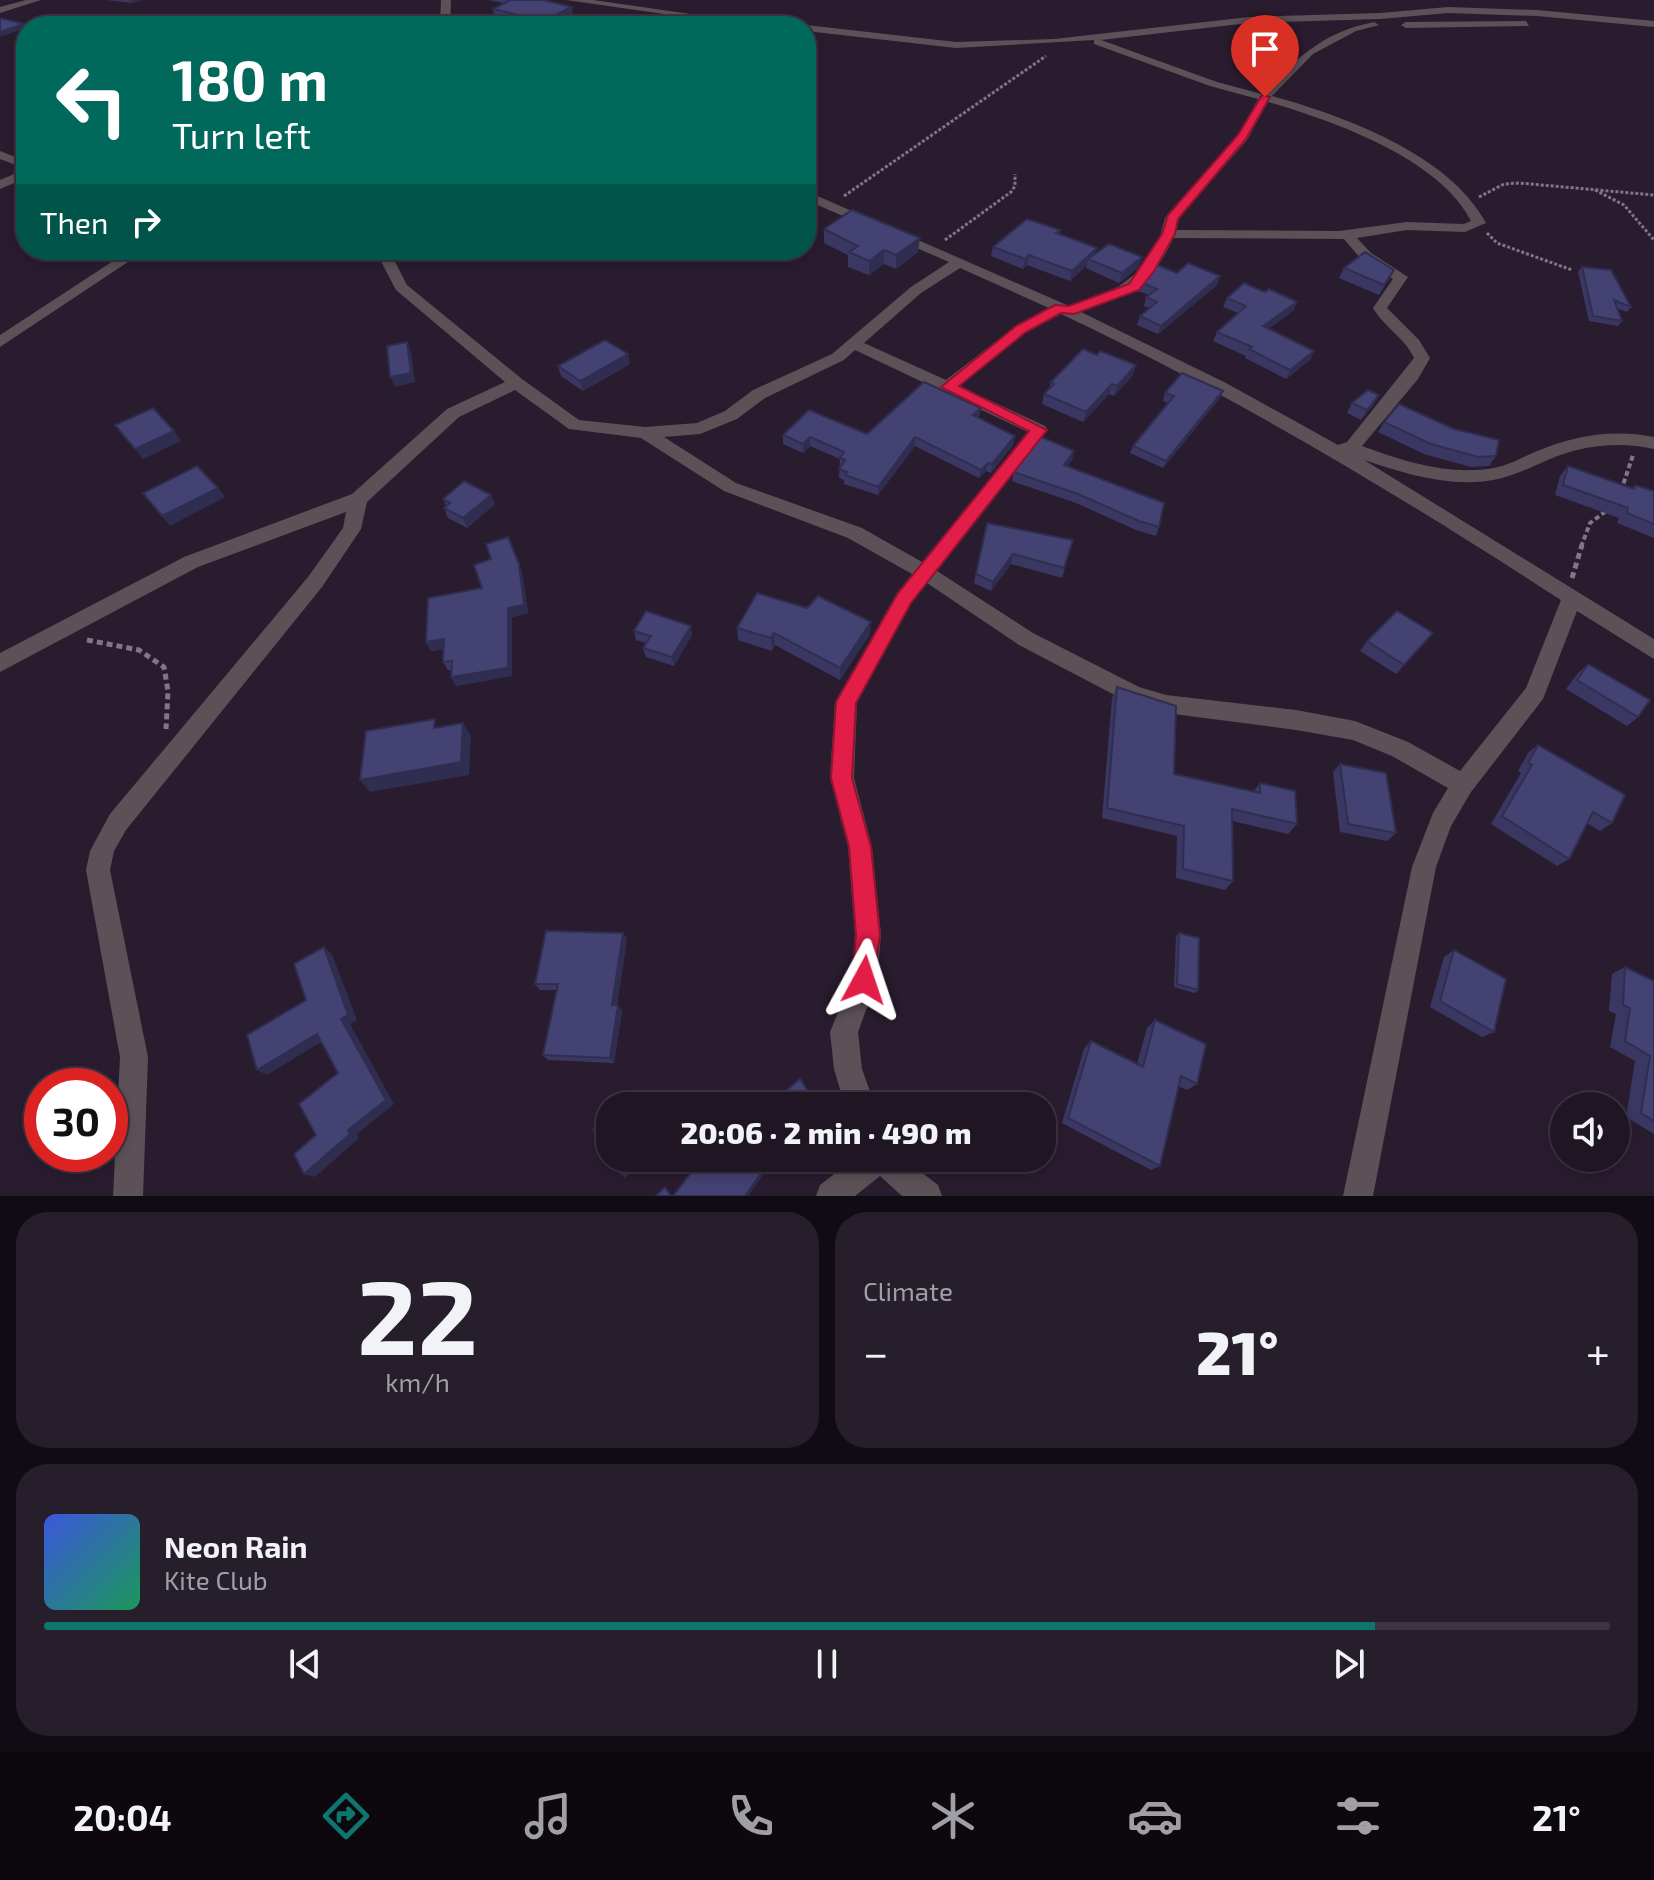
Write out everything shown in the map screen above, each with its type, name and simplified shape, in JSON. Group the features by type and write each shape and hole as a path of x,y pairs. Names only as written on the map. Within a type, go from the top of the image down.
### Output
{"street":[{"path":"0,10 36,0"},
{"path":"571,0 693,16"},
{"path":"816,29 943,44 1086,39 1309,14 1448,10 1654,24"},
{"path":"948,387 1021,329 1065,309 1134,287 1148,271 1169,234 1172,218 1243,137 1265,97 1309,52 1353,29 1392,24 1521,25 1580,17"},
{"path":"1086,39 1147,57 1203,81 1265,97 1322,117 1406,154 1452,186 1468,203 1479,223 1465,228 1407,226 1347,234 1169,234"},
{"path":"816,200 1065,309 1303,433 1451,520 1654,650"},
{"path":"1347,234 1366,256 1401,277 1399,285 1381,301 1380,308 1391,323 1417,345 1422,358 1412,375 1350,449"},
{"path":"0,342 124,260"},
{"path":"387,260 401,287 516,383 575,425 645,433 700,428 731,415 759,394 824,365 854,344 916,290 959,262"},
{"path":"854,344 1039,430 904,598 846,702 842,778 860,847 868,935 864,980 844,1032 848,1069 855,1092"},
{"path":"0,663 106,603 194,560 320,518 358,499 453,413 516,383"},
{"path":"645,433 730,487 855,533 925,572 1026,639 1134,695 1166,704 1296,720 1355,731 1400,749 1463,785"},
{"path":"1303,433 1434,473 1467,477 1492,475 1548,453 1599,441 1646,441"},
{"path":"128,1196 134,1057 98,870 99,857 118,822 315,582 352,529 358,499"},
{"path":"1358,1196 1424,867 1441,821 1463,785 1535,693 1568,595"},
{"path":"831,1196 863,1172"},
{"path":"895,1172 927,1196"}],"path":[{"path":"830,206 1071,40"},
{"path":"932,250 1011,192 1015,186 1015,174"},
{"path":"1468,203 1509,183 1654,195"},
{"path":"1592,188 1624,205 1654,240"},
{"path":"1479,223 1497,243 1572,270"},
{"path":"1619,495 1646,441"},
{"path":"1568,595 1586,529 1614,501"},
{"path":"50,637 93,640 139,650 164,667 168,691 163,766"}],"building":[{"path":"511,0 543,0 572,7 553,16 522,16 493,9"},
{"path":"0,18 16,22 16,27 0,32"},
{"path":"852,210 920,238 896,255 884,250 869,261 849,252 858,246 824,229"},
{"path":"1027,219 1060,230 1056,233 1097,248 1072,271 1029,255 1025,259 993,247"},
{"path":"1109,244 1142,257 1122,273 1088,259"},
{"path":"1365,252 1394,270 1384,285 1344,268"},
{"path":"1188,263 1220,276 1161,326 1140,316 1157,302 1146,297 1157,289 1138,281 1157,265 1177,273"},
{"path":"1582,267 1611,270 1631,307 1614,300 1622,321 1593,316"},
{"path":"1244,283 1265,292 1269,289 1297,302 1263,326 1314,351 1290,370 1249,349 1252,347 1217,332 1246,306 1227,298"},
{"path":"605,340 628,354 580,381 558,366"},
{"path":"407,342 411,373 390,377 387,346"},
{"path":"1083,349 1097,355 1100,351 1136,365 1117,386 1112,384 1086,412 1044,394 1054,384 1051,382"},
{"path":"1182,373 1223,391 1166,461 1133,446 1174,396 1165,393"},
{"path":"924,382 981,408 973,415 1015,436 992,464 988,463 981,470 915,437 878,487 845,475 847,472 839,469 845,460 840,458 844,452 810,437 803,444 783,435 809,410 867,434"},
{"path":"1368,390 1379,395 1367,410 1352,403"},
{"path":"1399,404 1454,429 1499,440 1496,456 1478,457 1431,444 1384,422"},
{"path":"153,408 174,431 135,449 115,425"},
{"path":"1041,437 1074,451 1064,465 1164,503 1159,527 1014,472"},
{"path":"197,466 218,488 162,516 143,493"},
{"path":"1568,466 1634,489 1635,485 1654,491 1654,524 1627,513 1628,508 1563,485"},
{"path":"464,481 491,495 463,518 444,508 450,503 443,499"},
{"path":"987,523 1073,540 1064,568 1013,554 993,582 976,574"},
{"path":"508,537 519,564 524,605 508,608 508,668 451,677 452,661 443,662 444,639 426,642 428,598 482,588 474,565 491,559 486,544"},
{"path":"757,593 807,608 818,596 871,622 840,668 774,633 771,638 737,628"},
{"path":"646,611 691,626 672,657 643,648 651,636 634,631"},
{"path":"1397,611 1433,633 1404,665 1367,641"},
{"path":"1588,664 1650,700 1638,717 1577,680"},
{"path":"1117,687 1176,706 1174,774 1260,793 1260,783 1295,791 1297,824 1232,809 1233,881 1183,869 1184,826 1107,808"},
{"path":"435,719 434,728 463,723 461,762 360,780 366,731"},
{"path":"1538,745 1625,795 1612,823 1593,812 1569,859 1502,816 1532,765 1528,763"},
{"path":"1340,764 1386,773 1396,833 1348,824"},
{"path":"546,931 623,933 612,1005 618,1005 610,1058 543,1055 558,984 535,984"},
{"path":"1179,933 1199,938 1198,990 1177,984"},
{"path":"324,947 348,1015 341,1019 386,1100 348,1130 350,1134 304,1174 294,1154 316,1135 299,1104 338,1073 317,1034 257,1070 247,1035 306,1000 294,964"},
{"path":"1454,950 1506,979 1494,1032 1440,1001"},
{"path":"1625,967 1654,981 1654,1121 1641,1113 1650,1056 1625,1041 1630,1008 1623,1005"},
{"path":"1155,1020 1206,1044 1197,1084 1181,1076 1160,1166 1068,1118 1091,1041 1143,1067"},
{"path":"800,1079 809,1092 785,1092"},
{"path":"691,1172 762,1172 745,1196 673,1196"},
{"path":"665,1187 671,1196 656,1196"}],"route":[{"path":"864,980 868,935 860,847 842,778 846,702 904,598 1039,430 948,387 1021,329 1060,308 1069,311 1134,287 1148,271 1169,234 1172,218 1243,137 1265,97"}]}
